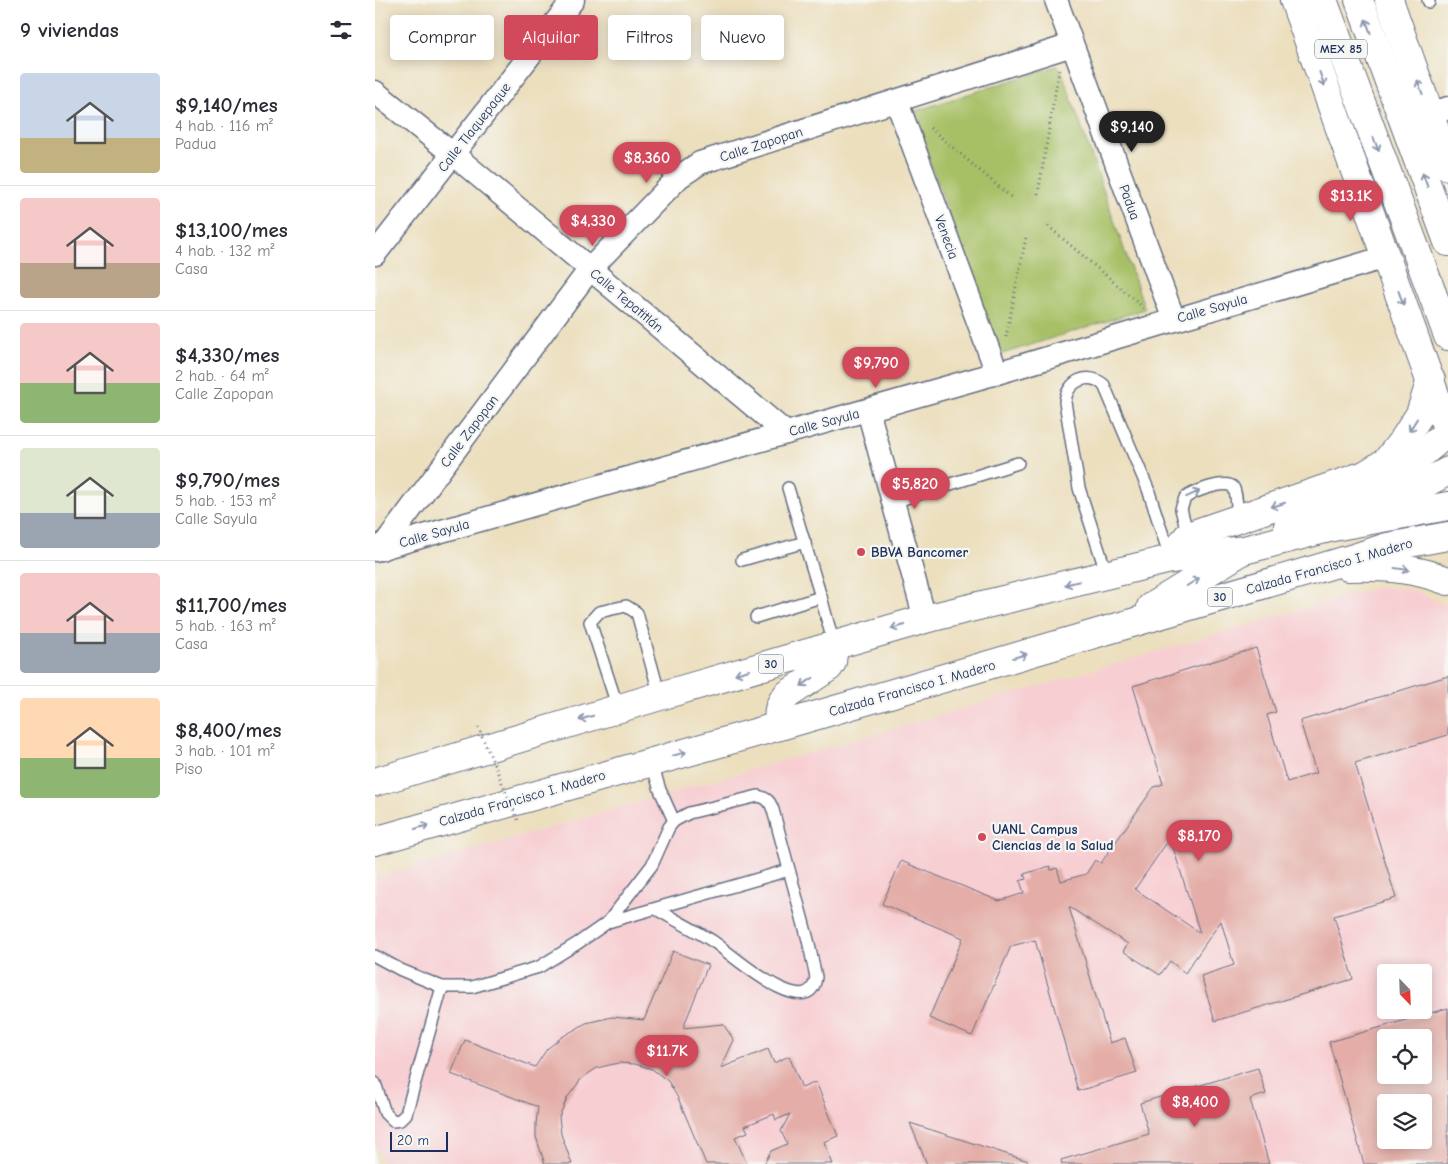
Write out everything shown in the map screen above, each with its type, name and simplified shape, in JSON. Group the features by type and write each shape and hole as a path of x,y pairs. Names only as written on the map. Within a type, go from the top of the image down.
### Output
{"main road":[{"path":"1122,626 1278,531 1333,505 1370,491 1390,480 1443,438 1439,396 1386,257 1294,0"},
{"name":"MEX 85","path":"1323,0 1448,336"},
{"name":"MEX 85","path":"1359,0 1448,242"},
{"path":"1389,0 1439,112 1448,166"},
{"path":"1415,335 1428,345 1448,349"},
{"path":"1171,559 1188,536 1365,475 1386,462 1404,440 1420,414 1439,396"},
{"path":"1333,527 1398,498 1448,471"},
{"name":"30","path":"375,782 619,708 925,620 1171,559 1244,550 1333,527 1448,506"},
{"name":"Calzada Francisco I. Madero","path":"375,841 651,761 780,726 1319,568 1387,546 1448,536"},
{"path":"1319,568 1397,568 1420,572 1448,581"},
{"path":"780,726 777,714 782,700 829,667 832,662 834,646"}],"street":[{"name":"Calle Tlaquepaque","path":"375,254 573,0"},
{"name":"Padua","path":"1056,0 1174,320"},
{"name":"Calle Zapopan","path":"378,549 590,269 679,177 700,163 1072,45"},
{"name":"Calle Tepatitlán","path":"375,92 786,433"},
{"name":"Venecia","path":"897,102 997,373"},
{"name":"Calle Sayula","path":"378,549 997,373 1386,257"},
{"path":"868,410 925,620"}],"lane":[{"path":"1107,575 1079,488 1065,402 1065,396 1071,386 1089,378 1097,379 1104,385 1149,488 1171,559"},
{"path":"893,502 1018,463"},
{"path":"1188,536 1181,509 1185,498 1217,485 1227,484 1232,486 1235,491 1238,518"},
{"path":"787,488 805,542 834,646"},
{"path":"741,560 805,542"},
{"path":"756,617 821,597"},
{"path":"619,708 590,622 599,612 626,606 637,613 660,696"},
{"path":"651,761 660,790 674,821"},
{"path":"375,956 401,970 442,986 472,988 539,967 579,943 608,922 652,865 669,826 674,821 689,813 758,796 765,798 773,810 808,940 816,977 815,983 809,991 802,994 780,988 755,973 714,942 656,909"},
{"path":"608,922 789,870"},
{"path":"375,1083 385,1113 393,1121 400,1120 406,1114 442,986"}],"path":[{"path":"1037,194 1058,67 1064,78"},
{"path":"927,126 1013,199"},
{"path":"1048,226 1144,309 1142,297"},
{"path":"1005,344 1026,237"},
{"path":"478,727 518,820"}],"shaded area":[{"name":"UANL Campus Ciencias de la Salud","path":"1381,586 1413,590 1448,606 1448,1164 383,1164 375,1143 375,878"}],"green space":[{"path":"1057,66 1061,69 1145,309 1002,354 999,351 912,113"}],"building":[{"path":"1256,648 1276,712 1267,715 1287,782 1316,773 1300,721 1448,676 1448,735 1355,763 1396,898 1334,916 1353,979 1215,1021 1201,976 1234,965 1221,921 1185,973 1170,961 1160,975 1123,951 1128,944 1069,907 1110,1043 1125,1038 1137,1073 1078,1091 1035,940 1011,946 972,1036 929,1018 963,938 882,904 901,861 999,901 1024,893 1020,881 1026,879 1024,874 1050,866 1051,870 1057,868 1061,881 1086,874 1095,860 1101,863 1154,787 1163,784 1133,686","holes":["1170,838 1200,933 1135,889"]},
{"path":"673,951 708,965 683,1028 723,1024 734,1040 721,1068 768,1049 774,1063 789,1056 802,1088 816,1082 838,1136 824,1142 833,1164 764,1164 771,1151 787,1144 781,1131 790,1114 776,1120 774,1114 745,1126 748,1132 735,1137 747,1164 706,1164 678,1098 668,1081 652,1069 635,1064 618,1063 597,1068 582,1078 567,1098 559,1117 561,1134 572,1164 545,1164 536,1137 538,1107 451,1074 465,1040 535,1067 547,1049 562,1037 586,1023 612,1017 644,1020"},
{"path":"1448,1008 1448,1164 1364,1164 1329,1042 1410,1019 1433,1019 1433,1012"},
{"path":"1258,1068 1266,1094 1250,1099 1269,1164 1062,1164 1061,1160 1149,1134 1140,1103"},
{"path":"910,1123 1028,1161 1027,1164 927,1164"}],"place":[{"name":"BBVA Bancomer","path":"861,552"},
{"name":"UANL Campus Ciencias de la Salud","path":"982,837"}]}
